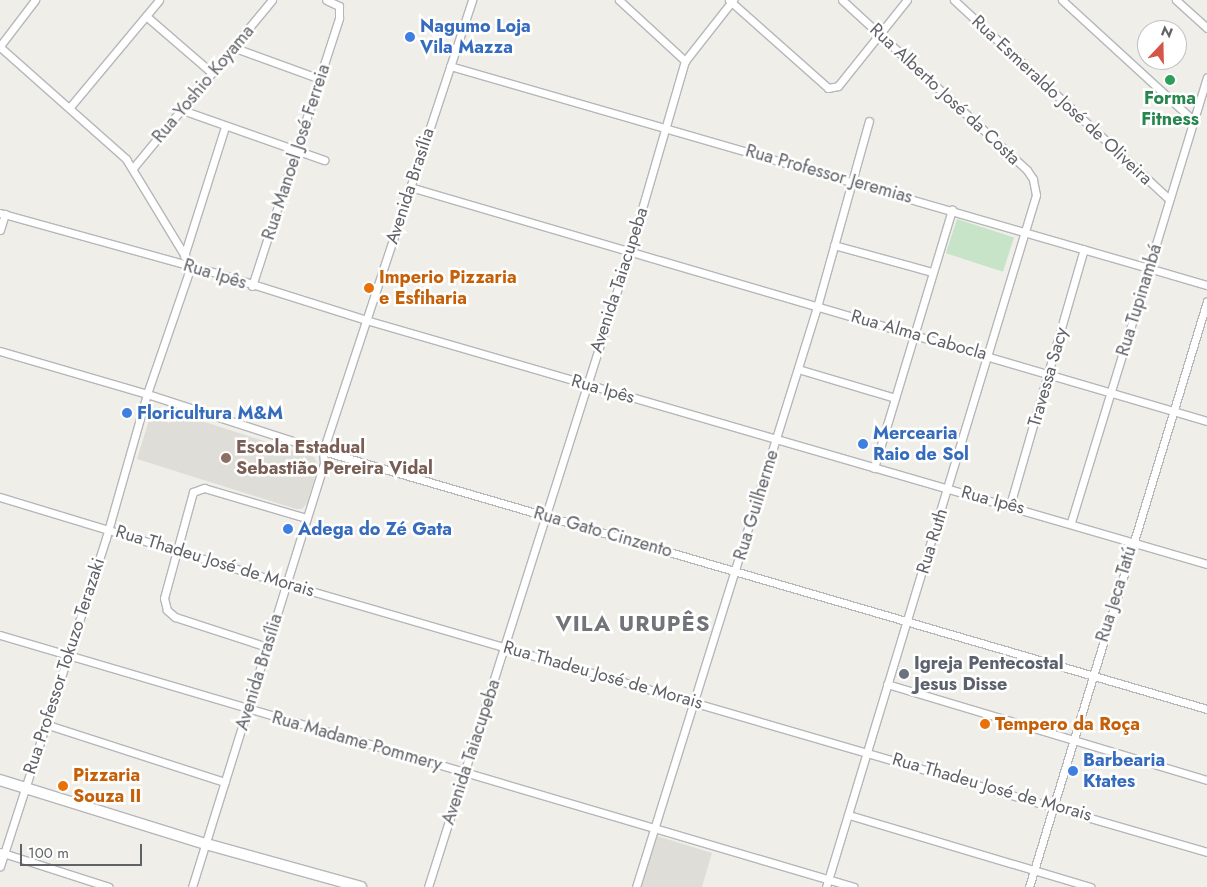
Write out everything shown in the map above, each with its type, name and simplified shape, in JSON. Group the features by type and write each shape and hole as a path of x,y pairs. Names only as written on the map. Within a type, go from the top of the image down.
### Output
{"street":[{"path":"35,0 0,47 70,107 133,168 191,266"},
{"path":"70,107 159,0"},
{"name":"Rua Yoshio Koyama","path":"133,168 235,48 272,0"},
{"name":"Rua Manoel José Ferreia","path":"252,286 339,18 339,6 326,0"},
{"name":"Avenida Brasília","path":"192,887 324,463 322,451 472,0"},
{"path":"619,0 685,61"},
{"name":"Rua Alberto José da Costa","path":"842,0 1026,170 1033,179 1036,195"},
{"path":"731,1 822,86 828,88 838,86 908,0"},
{"name":"Rua Esmeraldo José de Oliveira","path":"954,0 1169,199"},
{"path":"1062,0 1193,120"},
{"path":"1176,0 1207,28"},
{"name":"Avenida Taiacupeba","path":"428,887 630,250 685,61 731,1"},
{"path":"146,16 212,73"},
{"path":"235,48 320,79"},
{"name":"Rua Professor Jeremias","path":"450,66 853,181 1207,285"},
{"name":"Rua Tupinambá","path":"1072,522 1193,120 1206,83"},
{"path":"182,110 324,160"},
{"name":"Rua Guilherme","path":"636,887 818,307 870,120"},
{"path":"184,256 224,126"},
{"name":"Rua Alma Cabocla","path":"410,187 630,250 818,307 915,333 1207,421"},
{"name":"Rua Ruth","path":"828,883 1036,195"},
{"path":"874,468 952,210"},
{"path":"0,230 3,214"},
{"name":"Rua Ipês","path":"3,214 191,266 366,320 874,468 1072,522 1207,564"},
{"path":"834,245 932,272"},
{"name":"Travessa Sacy","path":"1010,505 1050,373 1084,249"},
{"name":"Rua Professor Tokuzo Terazaki","path":"0,866 2,853 25,788 66,655 109,529 147,394 191,266"},
{"name":"Rua Jeca Tatú","path":"1029,887 1091,674 1207,301"},
{"name":"Rua Gato Cinzento","path":"0,351 147,394 322,451 1207,709"},
{"path":"798,369 895,398"},
{"path":"267,647 176,617 167,610 164,598 193,492 200,489 306,518"},
{"name":"Rua Thadeu José de Morais","path":"0,497 287,584 868,751 1207,852"},
{"name":"Rua Madame Pommery","path":"0,635 248,710 654,827 828,883 854,887"},
{"path":"888,684 1207,780"},
{"path":"45,724 225,782"},
{"path":"0,780 206,844 361,887"},
{"path":"849,815 1092,887"},
{"path":"2,853 109,887"}],"shaded area":[{"name":"Escola Estadual Sebastião Pereira Vidal","path":"158,407 314,457 318,466 307,503 302,509 296,509 137,459 151,414"},
{"path":"657,836 712,853 702,887 641,887"}],"green space":[{"path":"957,219 1014,238 1003,272 946,253"}],"place":[{"name":"Nagumo Loja Vila Mazza","path":"410,37"},
{"name":"Forma Fitness","path":"1170,80"},
{"name":"Imperio Pizzaria e Esfiharia","path":"369,288"},
{"name":"Floricultura M&M","path":"127,413"},
{"name":"Mercearia Raio de Sol","path":"863,444"},
{"name":"Escola Estadual Sebastião Pereira Vidal","path":"226,458"},
{"name":"Adega do Zé Gata","path":"288,529"},
{"name":"Igreja Pentecostal Jesus Disse","path":"904,674"},
{"name":"Tempero da Roça","path":"985,724"},
{"name":"Barbearia Ktates","path":"1073,771"},
{"name":"Pizzaria Souza II","path":"63,786"}],"district":[{"name":"VILA URUPÊS","path":"633,624"}]}
